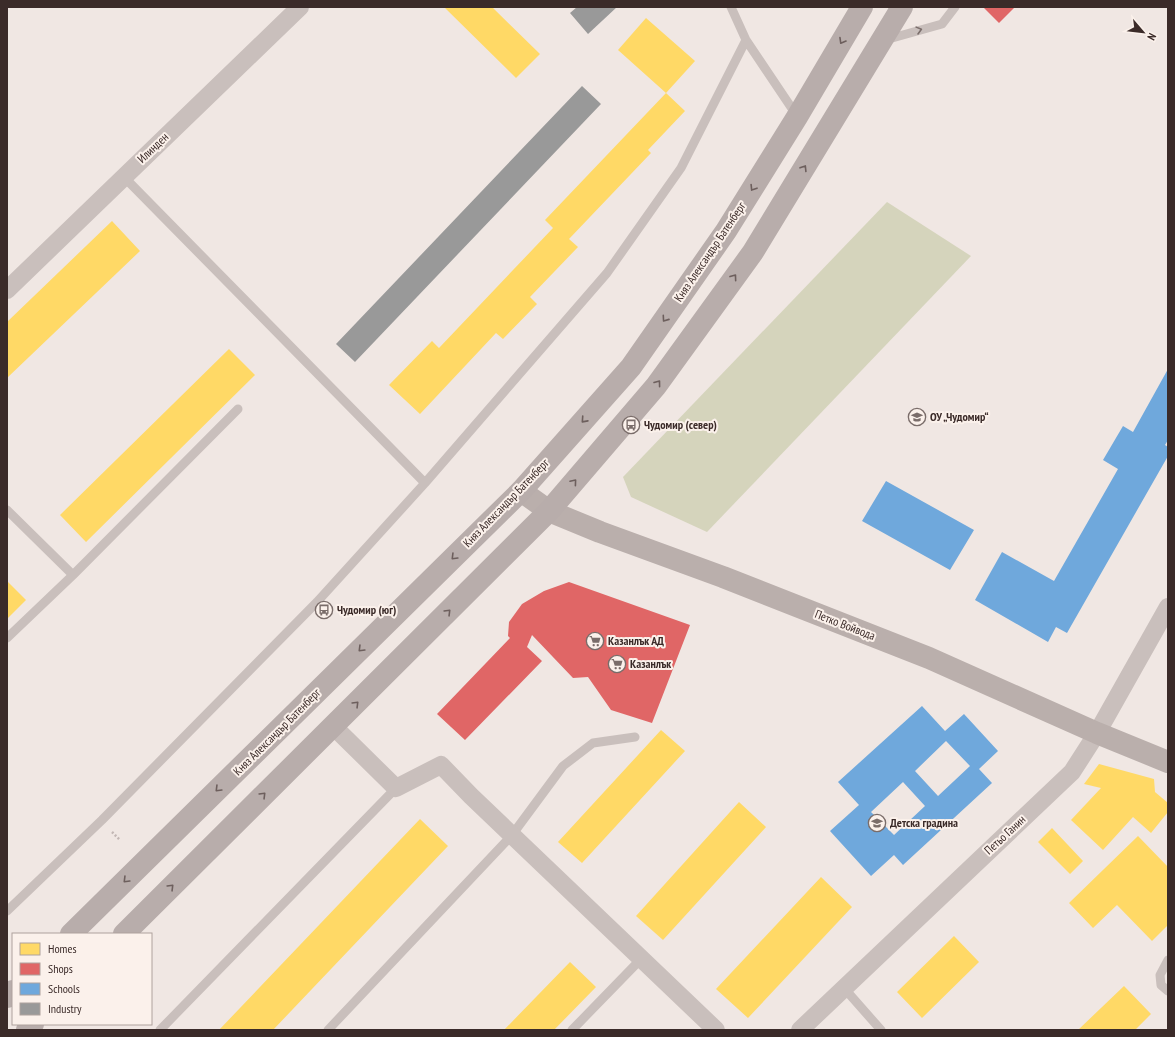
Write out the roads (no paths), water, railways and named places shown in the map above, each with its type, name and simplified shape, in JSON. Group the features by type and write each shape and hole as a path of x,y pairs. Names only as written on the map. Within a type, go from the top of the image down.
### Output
{"main road":[{"name":"Княз Александър Батенберг","path":"72,933 521,491 631,367 726,231 797,117 862,7"},
{"path":"125,933 549,511 656,386 753,252 902,7"}],"street":[{"name":"Илинден","path":"7,290 300,7"},
{"name":"Петко Войвода","path":"521,491 549,511 600,532 723,577 930,658 1097,733 1168,762"},
{"name":"Петьо Ганин","path":"800,1030 1072,772 1097,733 1168,607"},
{"path":"333,726 396,788 441,765 471,796 716,1030"}],"lane":[{"path":"731,7 746,40 797,117"},
{"path":"882,41 942,24 955,7"},
{"path":"7,911 102,820 317,602 425,483 607,273 681,168 746,40"},
{"path":"124,177 425,483"},
{"path":"7,638 73,576 238,409"},
{"path":"7,510 73,576"},
{"path":"328,1030 512,835 563,766 593,744 635,737"},
{"path":"160,1030 396,788"},
{"path":"572,1030 641,958"},
{"path":"1168,960 1160,975 1161,985 1168,991"},
{"path":"844,988 881,1030"}],"place":[{"name":"ОУ „Чудомир“","path":"917,417"},
{"name":"Чудомир (север)","path":"631,425"},
{"name":"Чудомир (юг)","path":"324,610"},
{"name":"Казанлък АД","path":"595,641"},
{"name":"Казанлък","path":"617,664"},
{"name":"Детска градина","path":"877,823"}]}
